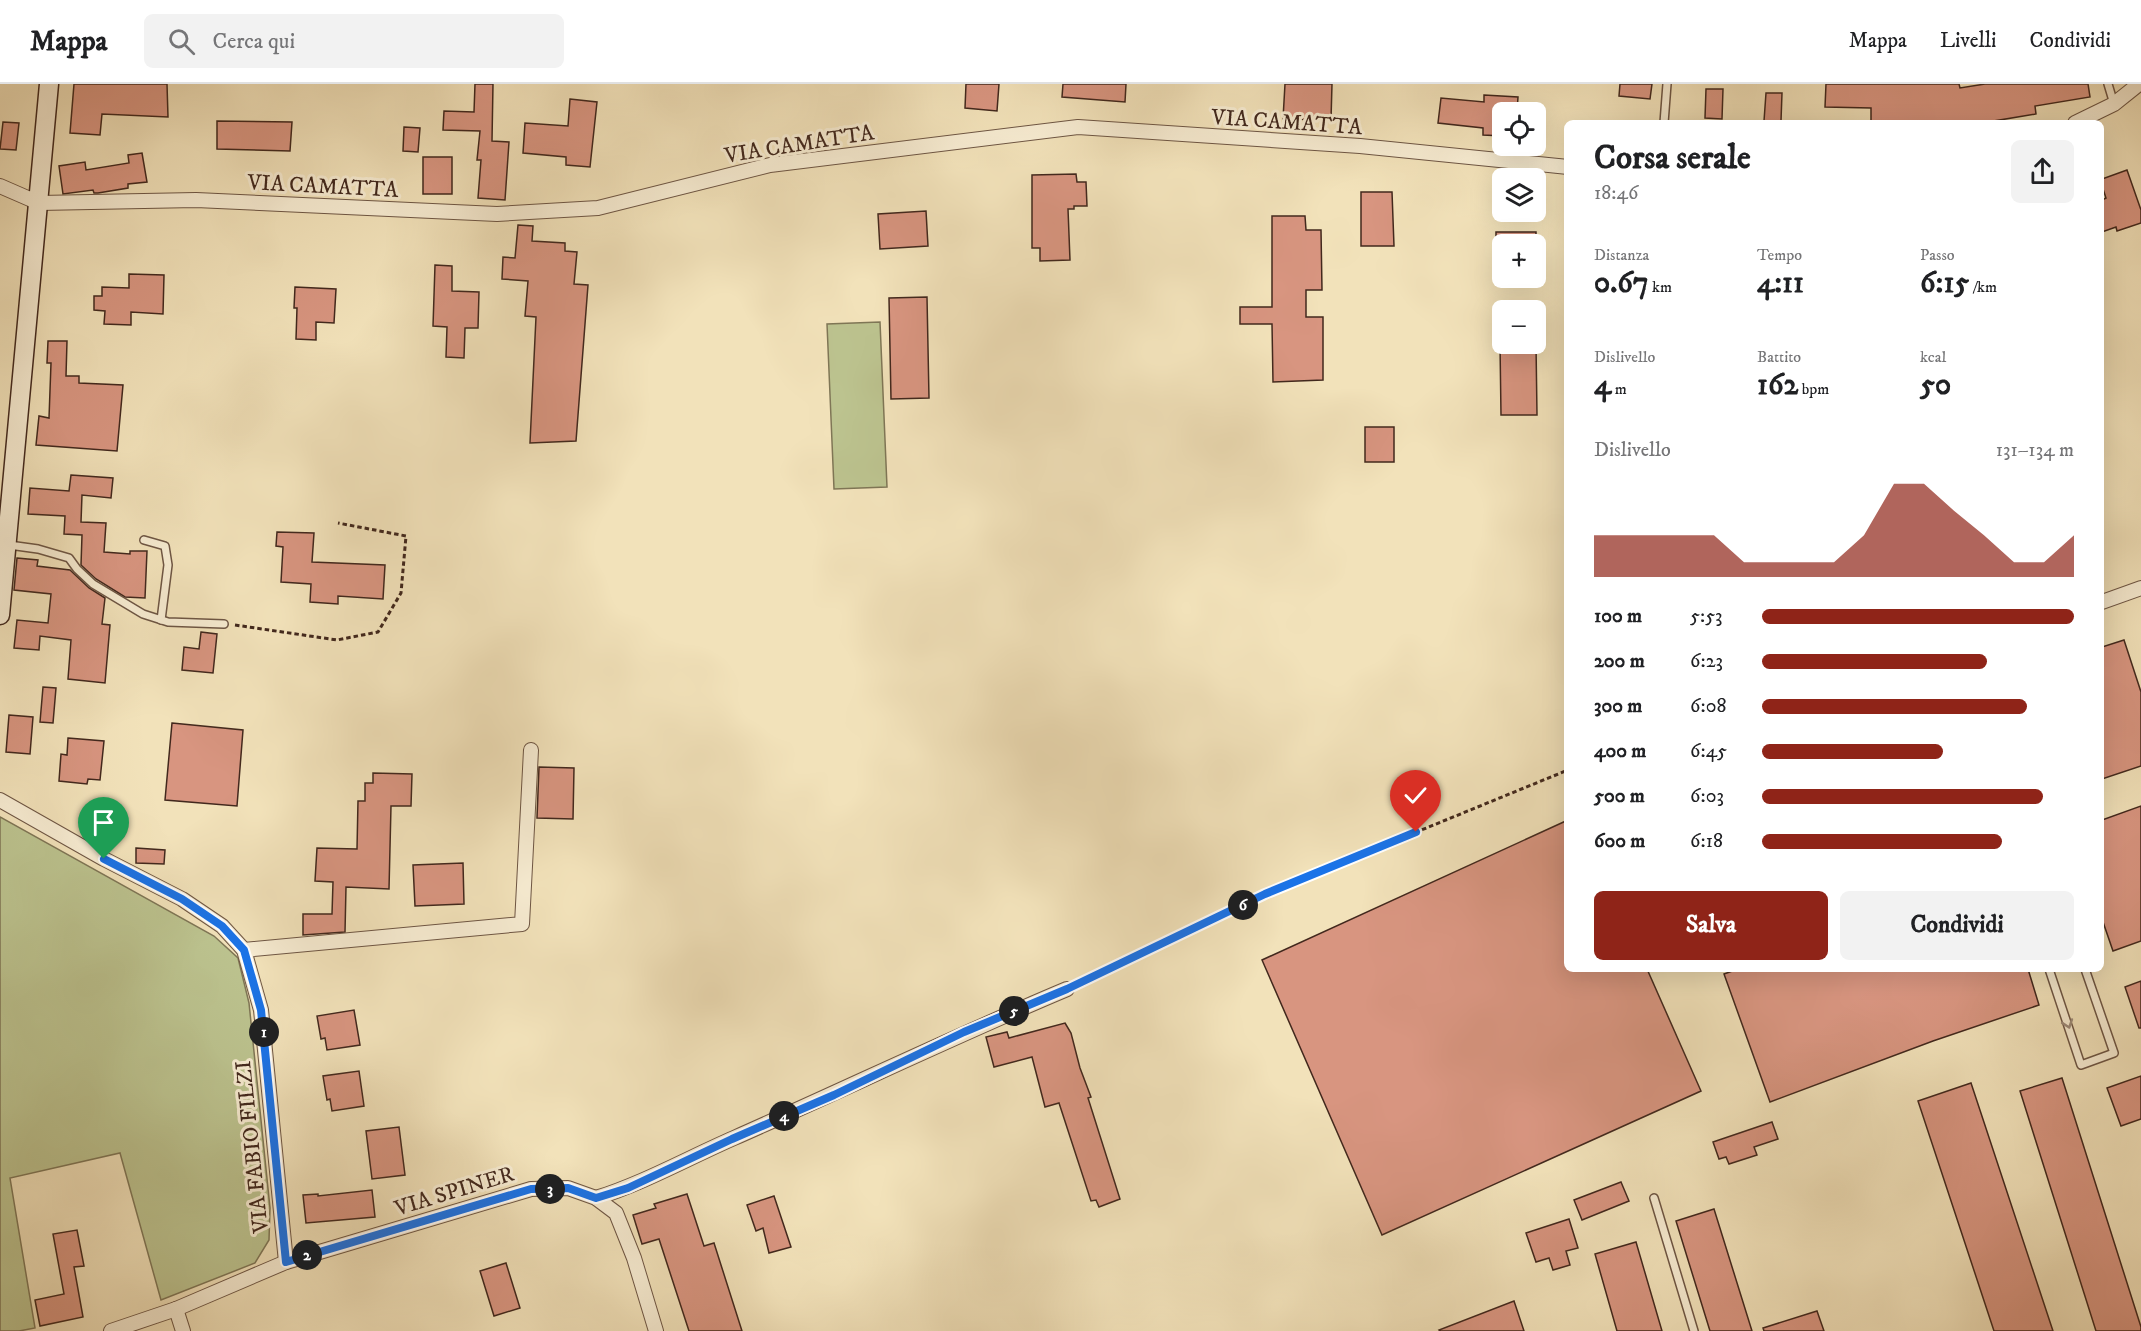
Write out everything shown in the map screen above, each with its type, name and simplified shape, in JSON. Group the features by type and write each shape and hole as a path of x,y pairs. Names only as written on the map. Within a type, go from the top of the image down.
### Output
{"main road":[{"path":"0,615 1,583 49,84"}],"street":[{"path":"2081,120 2114,104 2139,84"},
{"name":"VIA CAMATTA","path":"39,203 196,200 497,214 598,208 770,165 1078,127 1360,146 1564,167"},
{"path":"0,186 39,203"},
{"path":"2104,601 2141,588"},
{"path":"244,950 522,924 531,750"},
{"name":"VIA FABIO FILZI","path":"0,800 104,859 182,899 222,926 244,950 261,1010 286,1262 176,1309 111,1331"},
{"path":"596,1198 628,1188 732,1139 834,1095 964,1032 1067,989"},
{"name":"VIA SPINER","path":"286,1262 531,1189 568,1188 596,1198 616,1213 634,1258 656,1331"},
{"path":"176,1309 183,1331"}],"lane":[{"path":"1664,120 1667,84"},
{"path":"2108,84 2114,104"},
{"path":"144,540 165,546 168,565 161,620"},
{"path":"6,545 38,549 69,558 77,570 109,595 143,614 168,622 224,624"},
{"path":"2050,972 2081,1065 2114,1053 2086,972"},
{"path":"1653,1198 1694,1331"}],"path":[{"path":"224,624 337,640 378,633 401,593 406,536 338,523"},
{"path":"1067,989 1265,894 1564,772"}],"green space":[{"path":"880,322 887,487 834,489 827,324"},
{"path":"0,817 214,936 238,958 249,1003 270,1208 269,1240 255,1263 161,1300 120,1153 10,1178 35,1328 19,1331 0,1331"}],"building":[{"path":"74,84 167,84 168,117 102,114 100,135 70,133"},
{"path":"475,84 493,84 492,141 509,142 505,200 478,198 481,160 477,160 480,131 443,130 444,111 474,112"},
{"path":"966,84 999,84 997,111 965,108"},
{"path":"1063,84 1126,84 1125,102 1062,97"},
{"path":"1285,84 1332,84 1331,120 1283,119"},
{"path":"1620,84 1652,84 1650,99 1619,96"},
{"path":"1826,84 1959,84 1960,88 1985,84 2088,84 2090,97 2035,106 2036,114 2000,120 1871,120 1871,108 1825,107"},
{"path":"1706,89 1723,89 1722,119 1705,118"},
{"path":"1766,93 1782,93 1781,120 1764,120"},
{"path":"1484,95 1518,97 1518,102 1492,102 1492,135 1483,135 1483,128 1438,123 1441,98 1484,102"},
{"path":"570,99 597,102 590,167 566,165 566,157 523,153 525,123 568,126"},
{"path":"217,121 292,122 290,151 217,149"},
{"path":"3,122 19,123 16,150 0,149"},
{"path":"404,127 420,128 418,152 403,151"},
{"path":"142,153 147,182 128,184 128,188 98,193 94,193 93,190 63,194 59,166 85,162 86,170 129,163 128,155"},
{"path":"423,157 452,157 452,194 423,194"},
{"path":"2127,170 2141,210 2141,223 2117,231 2116,227 2104,231 2104,199 2106,198 2104,178"},
{"path":"1076,174 1077,182 1086,182 1087,206 1074,206 1074,209 1068,209 1070,260 1040,261 1040,248 1032,248 1032,175"},
{"path":"1361,192 1392,192 1394,246 1361,246"},
{"path":"926,211 928,246 880,249 878,214"},
{"path":"1272,216 1305,216 1306,230 1321,230 1322,290 1306,290 1306,317 1323,317 1323,380 1273,382 1272,324 1240,324 1240,307 1272,307"},
{"path":"518,225 533,226 532,241 565,243 565,251 577,252 574,284 588,285 576,441 530,443 536,317 525,316 528,281 502,279 503,257 515,258"},
{"path":"1496,232 1536,232 1536,234 1496,234"},
{"path":"435,265 452,266 452,291 479,292 478,328 465,328 464,358 446,357 447,327 433,326"},
{"path":"129,274 164,275 163,314 131,312 131,325 104,324 105,311 94,310 94,296 102,296 102,287 129,288"},
{"path":"295,287 336,289 334,323 316,322 316,340 296,339"},
{"path":"927,297 929,398 891,399 889,298"},
{"path":"48,341 67,341 66,376 79,376 79,383 123,385 117,451 36,445 39,416 49,418 51,363 47,363"},
{"path":"1500,354 1536,354 1537,415 1501,415"},
{"path":"1365,427 1394,427 1394,462 1365,462"},
{"path":"71,475 113,478 111,498 82,495 81,522 106,523 104,552 130,554 130,551 147,551 145,598 125,597 96,579 81,565 82,535 64,534 65,516 28,514 30,488 69,491"},
{"path":"277,532 314,533 312,562 385,565 383,599 338,596 338,604 310,602 311,584 281,582 283,547 276,546"},
{"path":"17,558 38,560 37,566 70,570 89,588 105,598 102,624 110,625 105,683 68,679 71,640 40,636 39,650 14,648 17,620 48,623 51,594 14,590"},
{"path":"201,632 217,634 213,673 182,670 184,647 199,649"},
{"path":"2124,640 2141,692 2141,766 2104,778 2104,646"},
{"path":"43,687 56,688 53,723 40,722"},
{"path":"9,715 33,717 30,754 6,752"},
{"path":"172,723 243,730 237,806 165,800"},
{"path":"68,738 104,741 100,780 88,779 87,784 59,781 61,754 67,755"},
{"path":"539,767 574,768 573,819 537,818"},
{"path":"373,773 412,774 411,806 391,806 389,889 346,887 345,932 303,935 303,914 332,914 333,882 315,881 317,848 357,849 358,801 365,801 365,783 373,783"},
{"path":"2141,806 2141,941 2113,951 2104,925 2104,819"},
{"path":"1564,822 1564,972 1648,972 1701,1091 1382,1235 1262,960"},
{"path":"136,848 165,850 164,864 136,863"},
{"path":"463,863 464,904 415,906 413,865"},
{"path":"1730,972 2029,972 2039,1005 1933,1041 1770,1102 1724,974"},
{"path":"2141,981 2141,1028 2139,1028 2125,987"},
{"path":"354,1010 360,1045 327,1050 325,1038 321,1039 317,1016"},
{"path":"1065,1023 1071,1033 1080,1068 1091,1097 1088,1098 1120,1199 1099,1207 1096,1200 1091,1201 1059,1103 1045,1107 1032,1057 994,1067 986,1037 1007,1032 1009,1038"},
{"path":"359,1071 364,1106 332,1111 330,1099 327,1100 323,1076"},
{"path":"2141,1076 2141,1119 2121,1126 2107,1088"},
{"path":"2062,1078 2141,1331 2096,1331 2020,1091"},
{"path":"1971,1083 2053,1331 1994,1331 1918,1101"},
{"path":"1772,1122 1778,1139 1754,1147 1757,1155 1729,1164 1726,1157 1719,1159 1713,1142"},
{"path":"399,1127 405,1175 372,1179 366,1131"},
{"path":"1621,1182 1629,1201 1582,1220 1574,1200"},
{"path":"372,1190 375,1217 306,1223 303,1195 318,1194 318,1196"},
{"path":"687,1194 704,1246 714,1243 742,1331 689,1331 659,1239 642,1244 633,1215 656,1208 654,1204"},
{"path":"774,1196 791,1247 769,1253 763,1228 756,1231 747,1205"},
{"path":"1714,1209 1752,1331 1710,1331 1676,1221"},
{"path":"1569,1219 1578,1248 1566,1251 1570,1265 1553,1270 1549,1258 1536,1262 1526,1233"},
{"path":"77,1230 84,1266 74,1267 83,1317 40,1326 35,1300 64,1294 53,1234"},
{"path":"1636,1242 1662,1331 1617,1331 1595,1254"},
{"path":"506,1263 520,1308 494,1316 480,1271"},
{"path":"1514,1301 1524,1331 1439,1330"},
{"path":"1817,1311 1824,1331 1764,1331 1763,1328"}],"route":[{"path":"104,859 182,899 222,926 244,950 261,1010 286,1262 531,1189 568,1188 596,1198 628,1188 732,1139 834,1095 964,1032 1067,989 1265,894 1416,832"}]}
